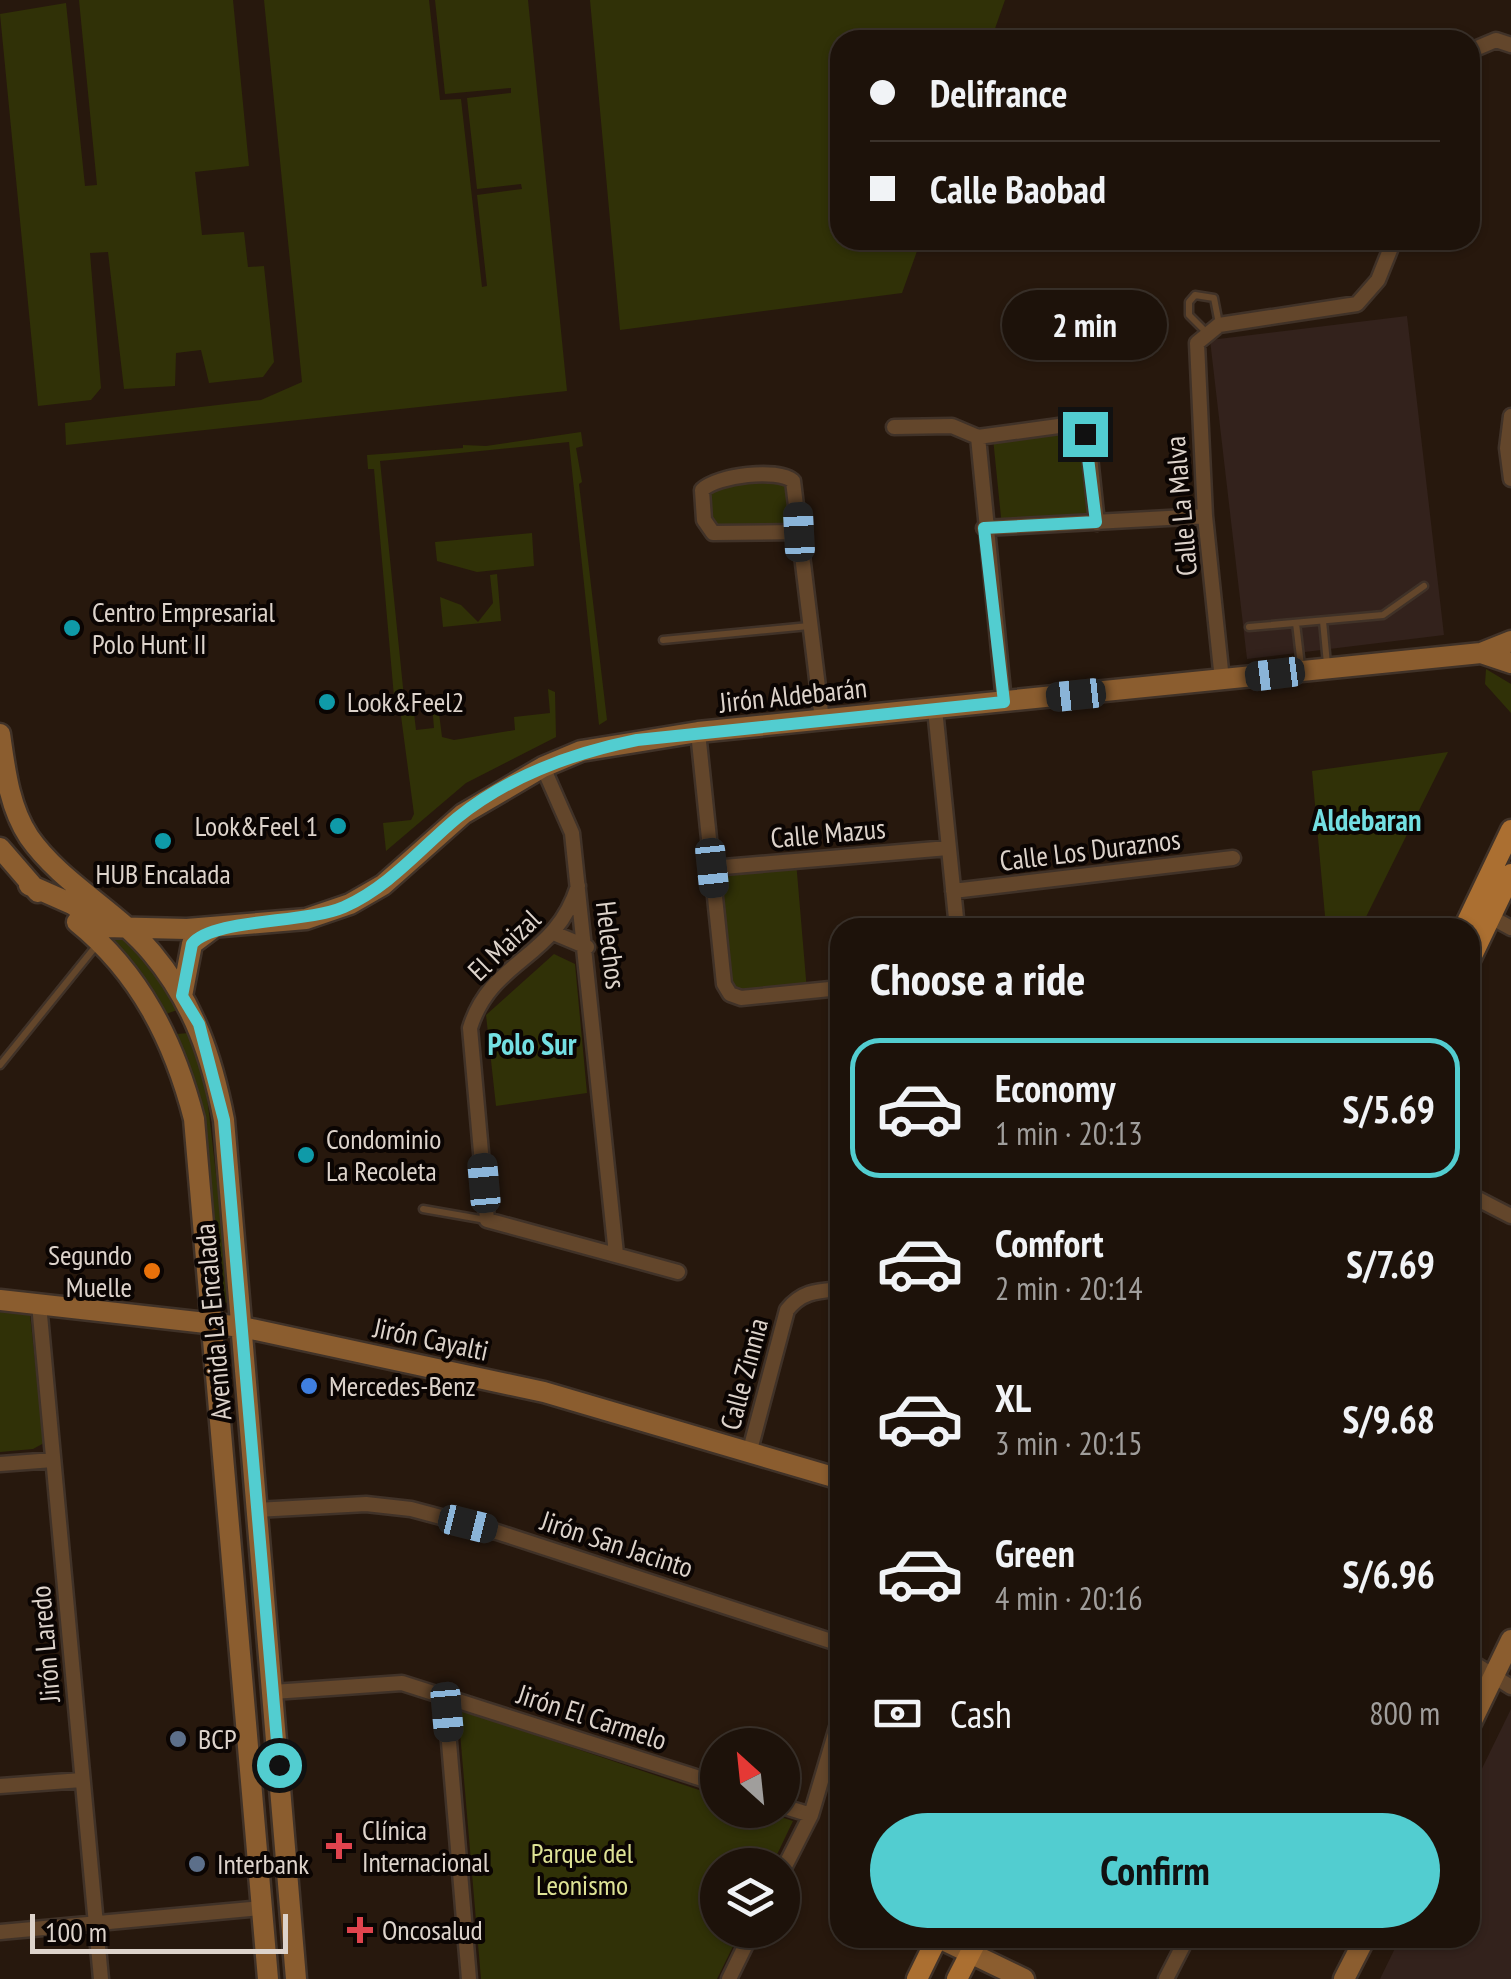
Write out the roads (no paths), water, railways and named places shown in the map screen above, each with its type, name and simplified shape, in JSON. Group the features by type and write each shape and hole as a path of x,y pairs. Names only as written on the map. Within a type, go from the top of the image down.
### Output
{"main road":[{"name":"Jirón Aldebarán","path":"29,885 72,904 95,923 217,928 306,919 350,904 382,886 463,814 544,767 581,752 698,732 1481,653 1511,641"},
{"path":"1481,653 1511,663"},
{"name":"Avenida La Encalada","path":"0,734 9,818 60,869 128,927 182,996 210,1055 224,1120 296,1979"},
{"path":"1469,918 1511,830"},
{"name":"Avenida La Encalada","path":"0,848 29,885 100,942 148,1001 182,1071 194,1119 268,1979"},
{"path":"1480,949 1504,924 1511,874"},
{"path":"182,996 192,944 217,928"},
{"name":"Jirón Cayalti","path":"0,1300 242,1327 544,1392 830,1476"},
{"path":"1480,1711 1503,1681 1511,1640"},
{"path":"917,1979 933,1948"},
{"path":"957,1979 972,1948"},
{"path":"978,1948 1024,1979"},
{"path":"1344,1979 1360,1948"}],"street":[{"path":"1480,47 1496,40 1511,45"},
{"path":"1213,328 1357,304 1378,280 1390,250"},
{"name":"Calle La Malva","path":"1213,328 1195,356 1205,516 1222,680"},
{"path":"1511,416 1506,448 1511,479"},
{"path":"894,427 952,426 978,437 1066,424 1079,428 1088,438 1096,522"},
{"path":"978,437 1004,702"},
{"path":"799,532 713,534 704,520 702,490 718,480 788,476 796,487 822,720"},
{"path":"984,528 1205,516"},
{"path":"936,709 955,918"},
{"path":"698,732 724,984 730,994 741,998 830,989"},
{"name":"Helechos","path":"544,767 572,833 587,946 616,1254"},
{"name":"Calle Mazus","path":"712,868 948,848"},
{"name":"Calle Los Duraznos","path":"953,891 1233,858"},
{"name":"El Maizal","path":"487,1220 470,1028 476,1008 492,985 556,934 569,916 578,886"},
{"path":"556,934 587,946"},
{"path":"1480,1200 1511,1216"},
{"path":"487,1220 678,1272"},
{"name":"Calle Zinnia","path":"750,1450 787,1310 796,1298 830,1290"},
{"name":"Jirón Laredo","path":"39,1304 101,1979"},
{"path":"0,1464 53,1460"},
{"name":"Jirón San Jacinto","path":"256,1510 366,1504 411,1509 497,1532 830,1641"},
{"path":"1480,1667 1503,1681"},
{"name":"Jirón El Carmelo","path":"273,1692 380,1682 445,1695 700,1778"},
{"path":"445,1695 469,1979"},
{"path":"794,1848 811,1816 830,1750"},
{"path":"0,1786 82,1780"},
{"path":"800,1812 811,1816"},
{"path":"0,1932 261,1908"},
{"path":"729,1979 744,1948"},
{"path":"1166,1979 1182,1948"}],"lane":[{"path":"1195,296 1214,298 1213,328 1189,315 1189,302 1195,296"},
{"path":"1249,627 1383,615 1424,586"},
{"path":"1323,621 1327,668"},
{"path":"1296,623 1302,670"},
{"path":"663,640 810,626"},
{"path":"0,1065 100,942"},
{"path":"423,1209 487,1220"}],"place":[{"name":"Centro Empresarial Polo Hunt II","path":"72,628"},
{"name":"Look&Feel2","path":"327,702"},
{"name":"Look&Feel 1","path":"338,826"},
{"name":"HUB Encalada","path":"163,841"},
{"name":"Condominio La Recoleta","path":"306,1155"},
{"name":"Segundo Muelle","path":"152,1271"},
{"name":"Mercedes-Benz","path":"309,1386"},
{"name":"BCP","path":"178,1739"},
{"name":"Clínica Internacional","path":"339,1846"},
{"name":"Interbank","path":"197,1864"},
{"name":"Oncosalud","path":"360,1930"}],"district":[{"name":"Aldebaran","path":"1367,821"},
{"name":"Polo Sur","path":"532,1045"}],"park label":[{"name":"Parque del Leonismo","path":"582,1869"}]}
